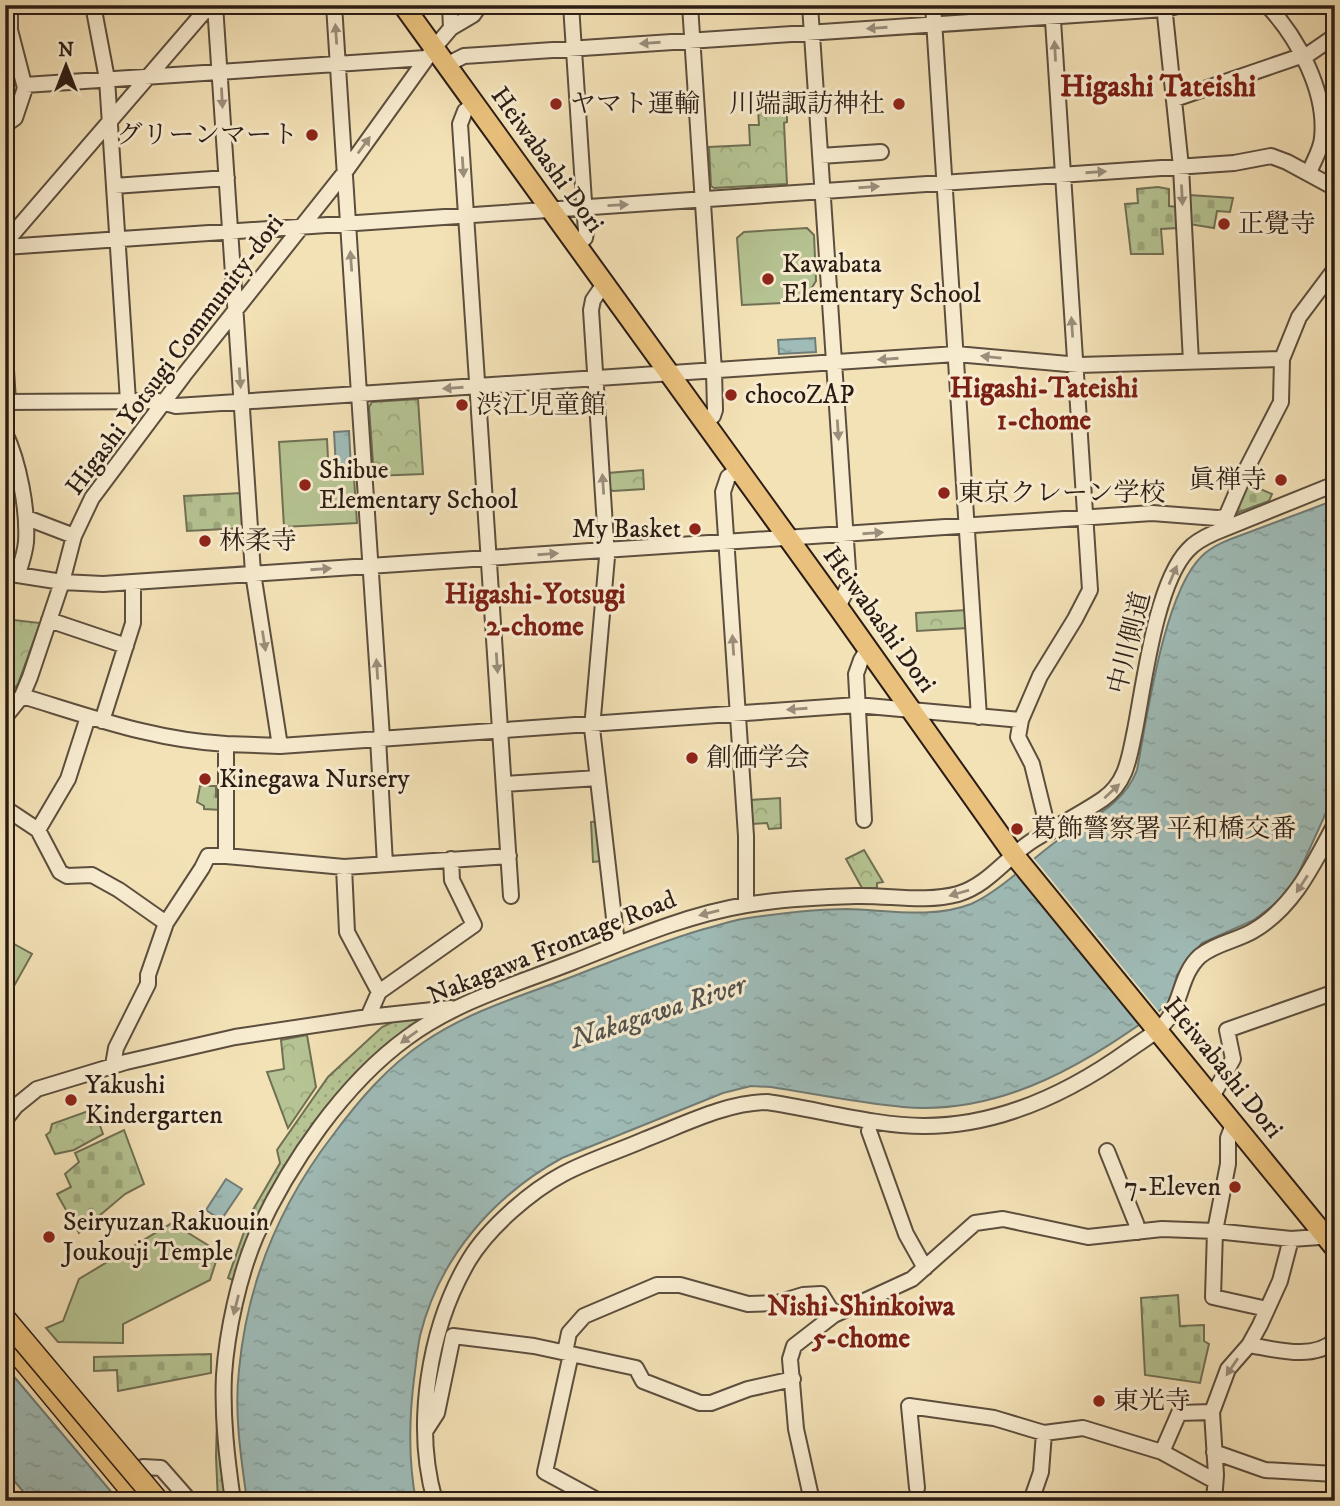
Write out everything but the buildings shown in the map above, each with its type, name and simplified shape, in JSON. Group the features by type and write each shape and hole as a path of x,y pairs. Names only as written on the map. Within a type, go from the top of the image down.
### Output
{"highway":[{"path":"5,1318 158,1501"},
{"path":"5,1338 140,1501"}],"main road":[{"name":"Heiwabashi Dori","path":"402,5 430,53 446,65 1018,859 1332,1240"},
{"path":"5,1329 151,1501"}],"street":[{"path":"5,125 15,118 25,85 10,30 10,5"},
{"path":"93,5 107,79 128,401"},
{"path":"213,5 220,72 253,573 280,746"},
{"path":"8,245 213,5"},
{"path":"334,5 370,566 385,864"},
{"path":"450,5 451,28"},
{"name":"Higashi Yotsugi Community-dori","path":"5,717 22,696 62,582 74,537 92,498 235,310 345,172 430,53 451,28 472,15 480,5"},
{"path":"571,5 585,207 585,238 576,246"},
{"path":"690,5 714,370 715,410 713,416 704,423"},
{"path":"810,5 849,585 838,607"},
{"path":"933,5 979,715"},
{"path":"446,65 464,56 934,24 1053,11 1182,5"},
{"path":"1267,5 1280,19 1314,79 1323,118 1322,141 1310,172"},
{"path":"1164,7 1181,166 1191,362"},
{"path":"1049,833 1032,764 1018,737 1021,720 1040,676 1090,590 1053,11"},
{"path":"1175,99 1302,57 1335,36"},
{"path":"25,85 338,64 430,53"},
{"path":"474,104 465,111 460,124 511,896"},
{"path":"820,156 881,152"},
{"path":"8,245 1234,163 1271,156 1310,172 1335,188"},
{"path":"114,186 227,178"},
{"path":"5,433 12,447 27,518 26,545 11,573 62,582 103,584 1152,513 1226,517 1248,466 1281,402 1282,359 1299,317 1335,269"},
{"path":"604,284 593,300 591,310 607,550 593,723 617,944"},
{"path":"5,354 7,402 128,401 164,403 176,407 956,354 1075,365 1282,359"},
{"path":"738,470 728,477 723,492 746,836 746,905"},
{"name":"中川側道","path":"1018,859 1034,839 1049,833 1107,796 1122,782 1129,761 1160,610 1176,568 1185,553 1200,540 1214,533 1335,484"},
{"path":"27,518 74,537"},
{"path":"38,830 68,779 126,646 133,623 133,582"},
{"path":"49,620 126,646"},
{"path":"864,820 857,705 858,667 867,648"},
{"path":"22,696 133,731 202,743 280,746 857,705 1021,720"},
{"path":"226,744 226,856"},
{"path":"504,785 598,778"},
{"path":"5,808 38,830 60,872 67,876 92,875 119,890 166,923"},
{"path":"435,1501 426,1460 425,1432 429,1378 438,1333 470,1258 530,1196 563,1174 694,1120 750,1102 767,1102 922,1126 961,1124 997,1116 1038,1101 1111,1063 1173,1011 1184,978 1199,957 1213,947 1248,934 1263,925 1290,901 1312,868 1335,824"},
{"path":"113,1065 116,1048 148,984 148,975 166,923 208,856 344,867 509,856"},
{"path":"368,1017 379,992 474,925 452,880 451,859"},
{"name":"Nakagawa Frontage Road","path":"233,1501 225,1438 224,1374 232,1320 255,1239 302,1154 358,1081 408,1037 455,1008 673,924 746,905 857,895 939,898 982,883 1018,859"},
{"path":"344,867 347,932 379,992"},
{"path":"1212,1097 1233,1059 1227,1030 1335,992"},
{"path":"7,1114 37,1089 113,1065 235,1037 368,1017 455,1008"},
{"path":"1234,1122 1228,1138 1228,1164 1215,1231 1213,1297 1268,1308"},
{"path":"869,1131 906,1234 925,1268"},
{"path":"1107,1151 1138,1232"},
{"path":"812,1501 796,1429 790,1359 794,1346 834,1315 912,1279 975,1223 1003,1219 1088,1237 1162,1229 1332,1240"},
{"path":"1214,1501 1212,1412 1228,1369 1249,1345 1280,1282 1291,1239"},
{"path":"598,1500 545,1472 568,1353 569,1333 584,1316 657,1285 680,1285 748,1304 777,1303 803,1295 821,1294 834,1315"},
{"path":"5,1306 143,1467 150,1483 151,1501"},
{"path":"425,1432 437,1413 453,1336 534,1346 636,1367 643,1381 700,1404 793,1379"},
{"path":"1249,1345 1299,1353 1329,1346 1335,1340"},
{"path":"917,1488 909,1406 994,1418 1044,1433 1083,1428 1162,1452 1215,1481"},
{"path":"1162,1452 1179,1412 1212,1412"},
{"path":"1031,1501 1041,1472 1044,1433"},
{"path":"1214,1452 1265,1469 1335,1474"},
{"path":"143,1467 161,1468 190,1501"}],"green space":[{"path":"787,108 787,122 784,123 787,184 711,186 709,147 750,145 749,125 759,125 758,110"},
{"path":"1137,189 1169,189 1169,206 1177,207 1178,228 1161,229 1163,254 1131,254 1125,204 1138,203"},
{"path":"1189,195 1233,198 1230,212 1217,211 1214,228 1189,224"},
{"path":"807,228 814,235 816,281 803,302 742,305 737,238 744,232"},
{"path":"418,399 423,474 374,476 369,407 372,402"},
{"path":"327,439 329,478 354,477 357,523 284,527 279,442"},
{"path":"643,470 644,489 610,489 608,473"},
{"path":"1244,482 1272,494 1269,501 1231,515"},
{"path":"242,493 244,528 187,531 184,496"},
{"path":"967,610 968,628 917,631 916,613"},
{"path":"5,619 40,623 18,684 5,700"},
{"path":"200,786 216,786 216,797 221,797 221,810 204,809 204,806 197,802"},
{"path":"780,798 781,828 769,829 767,823 752,824 751,800"},
{"path":"598,821 602,861 593,862 591,822"},
{"path":"864,850 883,882 877,883 877,888 862,888 846,859"},
{"path":"5,939 32,954 5,1002"},
{"path":"434,1013 334,1100 237,1282 228,1278 250,1215 280,1163 277,1150 328,1077 382,1027 397,1020"},
{"path":"307,1035 316,1087 288,1128 267,1072 284,1069 281,1040"},
{"path":"94,1109 103,1134 74,1150 55,1154 46,1135 52,1124"},
{"path":"124,1130 144,1184 125,1194 79,1233 57,1194 71,1187 65,1174 79,1162 75,1153"},
{"path":"172,1223 219,1252 210,1280 123,1324 123,1343 58,1342 46,1328 63,1321 79,1279"},
{"path":"1178,1295 1180,1326 1204,1325 1204,1341 1209,1344 1200,1383 1145,1375 1141,1298"},
{"path":"211,1354 211,1373 118,1391 117,1370 94,1371 94,1357"},
{"path":"217,1418 228,1501 218,1501"}],"water":[{"path":"815,338 816,352 779,354 778,340"},
{"path":"349,431 351,468 336,469 334,432"},
{"name":"Nakagawa River","path":"1335,500 1335,793 1296,879 1277,902 1254,920 1202,943 1177,975 1170,1003 1109,1045 1046,1080 977,1103 903,1107 751,1086 723,1093 562,1158 537,1173 492,1210 455,1255 440,1281 419,1341 414,1379 410,1440 416,1501 247,1501 237,1403 243,1338 258,1276 282,1217 314,1161 353,1109 386,1073 424,1042 459,1021 516,997 704,929 742,919 808,911 941,911 956,909 982,898 1061,838 1105,810 1124,793 1137,770 1167,626 1189,573 1202,556 1227,541"},
{"path":"226,1179 242,1189 221,1220 206,1210"},
{"path":"5,1366 119,1501 31,1501 5,1470"}],"pier":[{"path":"1032,856 1160,1013 1141,1028 1013,872"}],"place":[{"name":"ヤマト運輸","path":"556,104"},
{"name":"川端諏訪神社","path":"899,104"},
{"name":"グリーンマート","path":"312,135"},
{"name":"正覺寺","path":"1224,224"},
{"name":"Kawabata Elementary School","path":"768,279"},
{"name":"chocoZAP","path":"731,395"},
{"name":"渋江児童館","path":"462,405"},
{"name":"眞禅寺","path":"1281,480"},
{"name":"Shibue Elementary School","path":"305,485"},
{"name":"東京クレーン学校","path":"944,493"},
{"name":"My Basket","path":"695,529"},
{"name":"林柔寺","path":"205,541"},
{"name":"創価学会","path":"692,758"},
{"name":"Kinegawa Nursery","path":"205,779"},
{"name":"葛飾警察署 平和橋交番","path":"1017,829"},
{"name":"Yakushi Kindergarten","path":"71,1100"},
{"name":"7-Eleven","path":"1235,1187"},
{"name":"Seiryuzan Rakuouin Joukouji Temple","path":"49,1237"},
{"name":"東光寺","path":"1099,1401"}],"district":[{"name":"Higashi Tateishi","path":"1158,87"},
{"name":"Higashi-Tateishi 1-chome","path":"1044,404"},
{"name":"Higashi-Yotsugi 2-chome","path":"535,610"},
{"name":"Nishi-Shinkoiwa 5-chome","path":"861,1322"}]}
